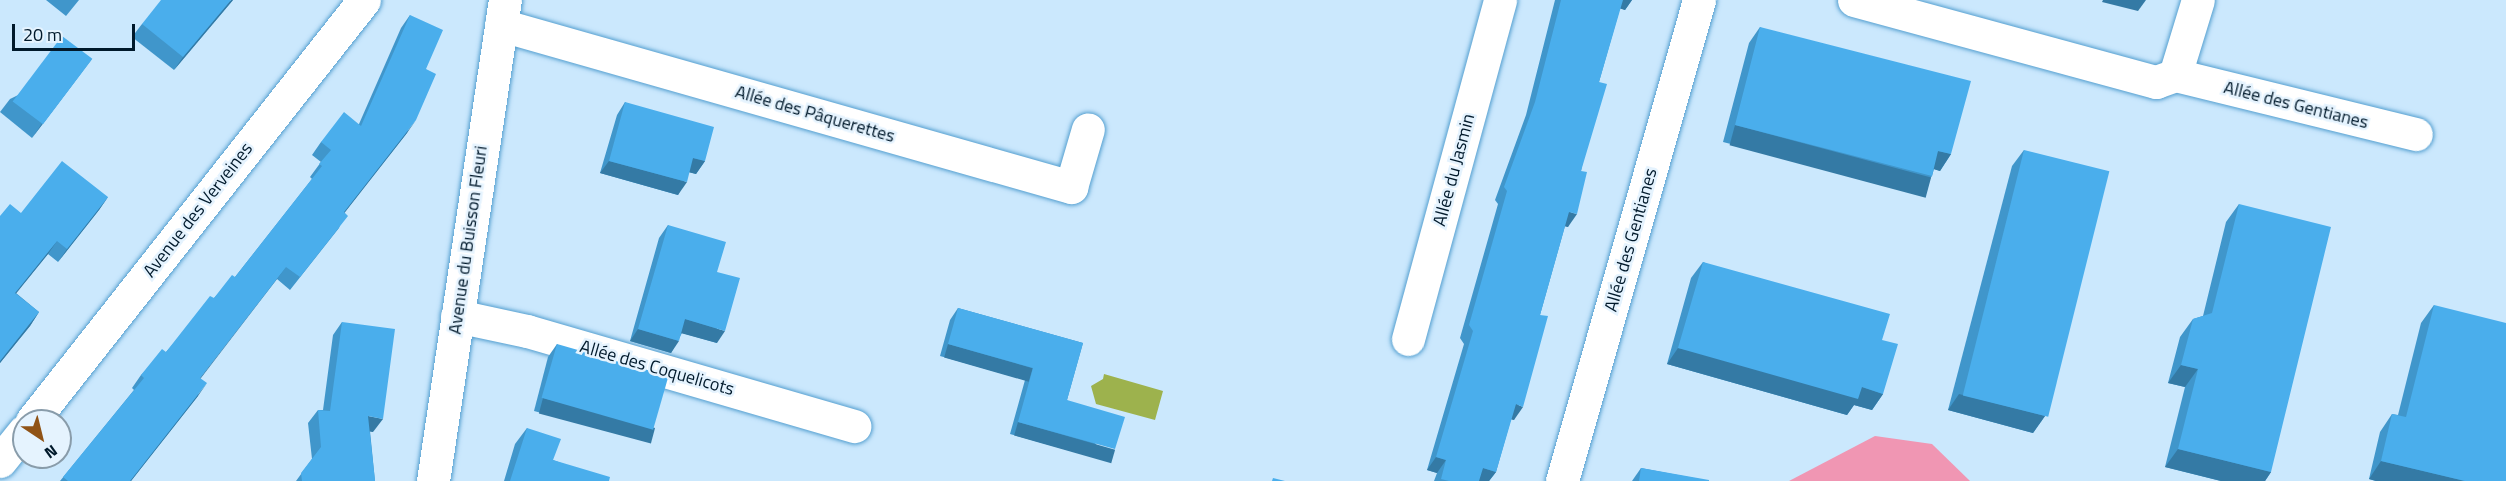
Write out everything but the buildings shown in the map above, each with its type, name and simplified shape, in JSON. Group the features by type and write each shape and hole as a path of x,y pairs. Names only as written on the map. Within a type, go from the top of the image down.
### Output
{"street":[{"name":"Avenue des Verveines","path":"41,409 364,0"},
{"name":"Allée du Jasmin","path":"1408,339 1500,0"},
{"name":"Allée des Gentianes","path":"1562,481 1699,0"},
{"name":"Allée des Gentianes","path":"1854,0 2156,82 2175,75 2416,134"},
{"path":"2175,75 2198,0"},
{"name":"Allée des Pâquerettes","path":"503,13 1071,187 1088,129"},
{"name":"Avenue du Buisson Fleuri","path":"433,481 503,13"},
{"name":"Allée des Coquelicots","path":"457,316 527,331 855,426"},
{"path":"0,461 12,446"}],"shaded area":[{"path":"1104,374 1163,391 1155,420 1096,404 1091,386 1103,379"},
{"path":"1875,436 1932,444 1970,481 1789,481"}]}
